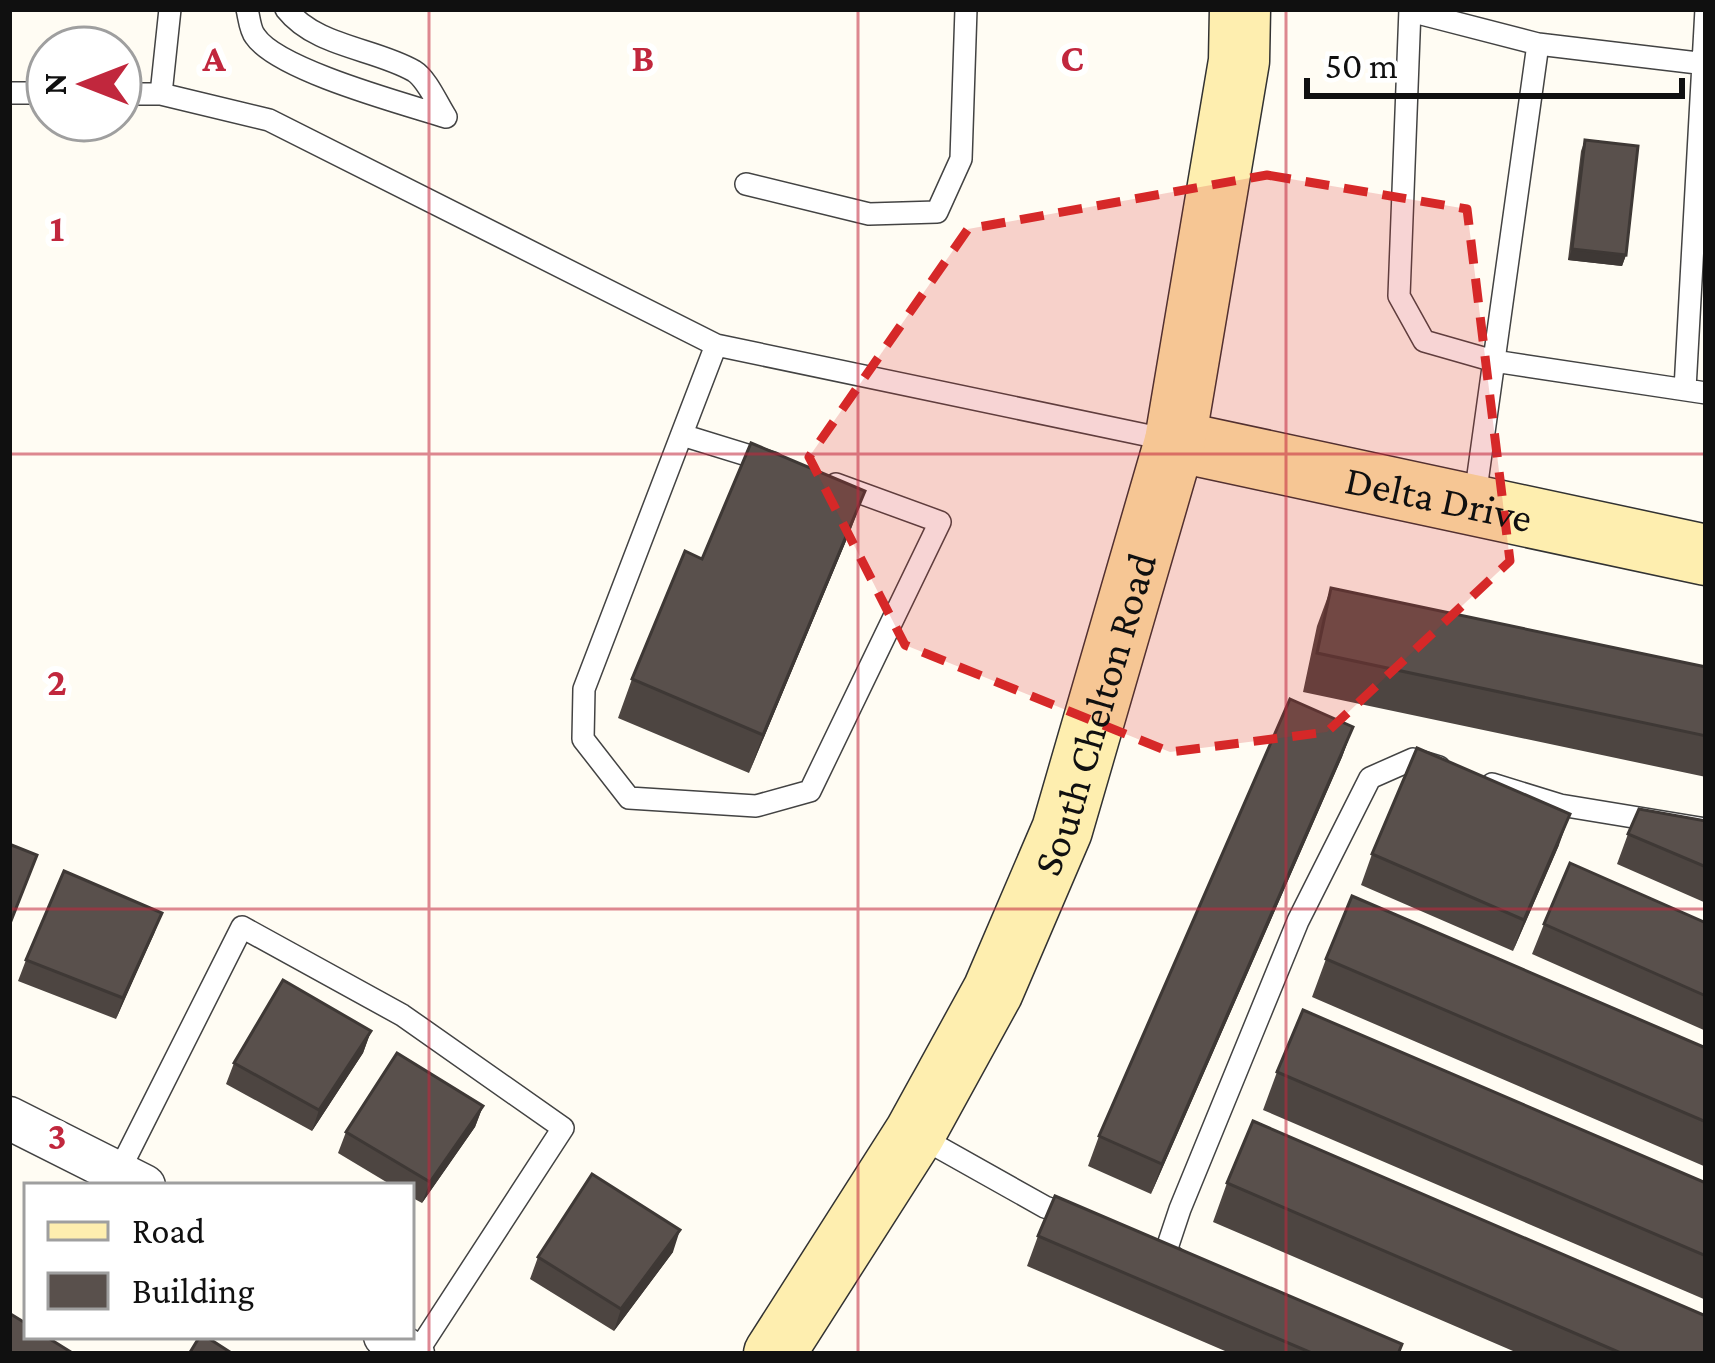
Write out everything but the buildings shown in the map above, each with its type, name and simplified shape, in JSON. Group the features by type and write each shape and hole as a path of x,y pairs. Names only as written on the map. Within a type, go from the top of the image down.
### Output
{"main road":[{"name":"South Chelton Road","path":"774,1354 915,1133 993,991 1062,830 1175,441 1239,61 1240,9"},
{"name":"Delta Drive","path":"1175,441 1706,555"}],"street":[{"path":"9,1118 132,1178"}],"lane":[{"path":"161,94 170,9"},
{"path":"247,9 254,36 277,55 365,92 446,117 418,72 322,34 297,22 286,9"},
{"path":"746,184 869,214 937,212 962,159 966,9"},
{"path":"1704,64 1538,44 1410,10 1399,296 1424,341 1494,361 1696,391 1706,9"},
{"path":"1474,505 1538,44"},
{"path":"144,94 269,120 716,345 1175,441"},
{"path":"682,435 813,475 940,522 810,791 756,806 628,798 583,739 584,689 716,345"},
{"path":"1196,1276 1155,1247 1298,921 1370,778 1413,759 1560,805 1706,829"},
{"path":"132,1178 242,928 402,1015 563,1128 415,1354"},
{"path":"915,1133 1045,1207 1085,1222"}],"highlighted area":[{"path":"1267,175 1467,209 1510,561 1327,732 1170,752 905,645 809,457 968,229"}]}
